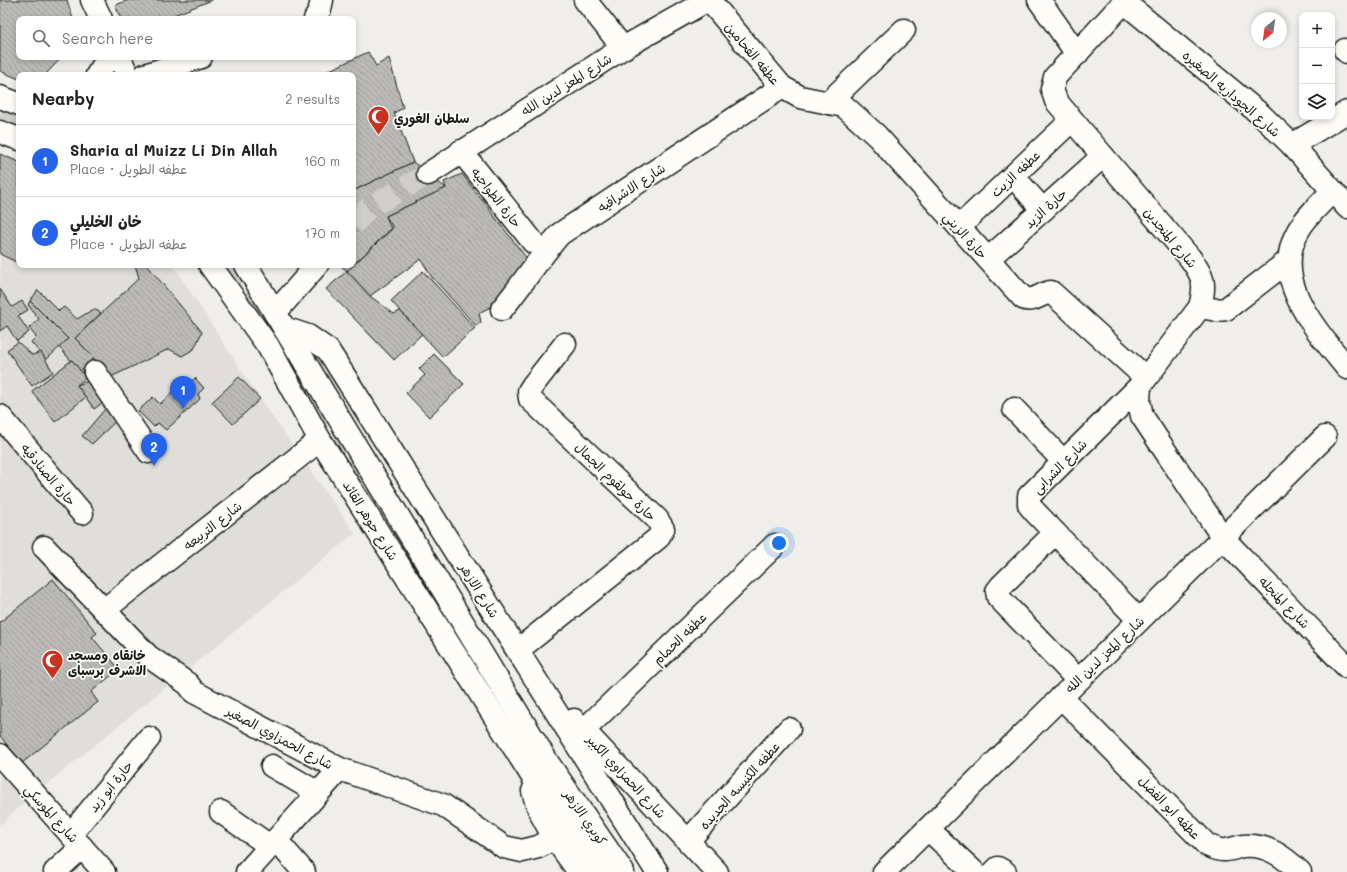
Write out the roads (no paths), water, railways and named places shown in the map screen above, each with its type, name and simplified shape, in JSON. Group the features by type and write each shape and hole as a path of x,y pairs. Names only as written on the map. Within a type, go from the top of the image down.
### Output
{"street":[{"path":"92,0 100,16"},
{"path":"316,16 322,0"},
{"path":"584,0 623,48"},
{"name":"شارع المعز لدين الله","path":"428,174 461,151 623,48 708,0"},
{"name":"عطفه الفحامين","path":"708,0 782,87"},
{"path":"1039,0 1077,54"},
{"name":"شارع المنجدين","path":"1125,1 1055,77 1052,89 1056,101 1201,274 1204,292 1200,307 1143,382"},
{"name":"شارع الجوداريه الصغيره","path":"1125,1 1260,114 1292,145 1347,207"},
{"path":"828,103 904,30"},
{"path":"98,72 107,60"},
{"path":"121,60 126,72"},
{"path":"154,72 192,60"},
{"name":"حارة الزيني","path":"782,87 800,97 844,106 877,136 1023,298 1034,299 1046,292 1051,292 1143,382"},
{"name":"شارع الاشرافيه","path":"502,309 527,278 542,254 560,234 782,87"},
{"path":"0,98 16,103"},
{"path":"1292,145 1347,112"},
{"name":"عطفه الزيت","path":"959,227 1072,120"},
{"path":"0,132 16,138"},
{"name":"حارة الطواجيه","path":"461,151 533,242"},
{"name":"حارة الزيد","path":"988,259 1103,156"},
{"path":"1013,176 1043,210"},
{"path":"1332,191 1298,229 1291,244 1288,261 1292,287 1319,333 1347,368"},
{"path":"1200,307 1217,310 1226,309 1288,261"},
{"name":"شارع جوهر القائد","path":"212,268 268,346 320,440 540,769"},
{"name":"شارع جوهر القائد","path":"248,268 540,769"},
{"path":"280,321 314,268"},
{"name":"شارع الازهر","path":"280,321 308,336 328,350 657,872"},
{"name":"حارة حولقوم الجمال","path":"518,650 658,538 663,529 657,519 530,399 529,391 565,344"},
{"path":"94,372 149,452"},
{"path":"1143,382 1139,401 1142,416 1222,538"},
{"name":"شارع الشرابى","path":"1139,620 1029,504 1029,496 1143,382"},
{"path":"1014,409 1063,462"},
{"name":"حارة الصنادقيه","path":"0,416 82,513"},
{"name":"شارع المعز لدين الله","path":"884,872 1325,437"},
{"name":"شارع التربيعه","path":"104,610 320,440"},
{"path":"1055,533 997,591 998,597 1078,680"},
{"name":"شارع المنجله","path":"1222,538 1347,667"},
{"name":"عطفه الحمام","path":"584,730 775,545"},
{"name":"شارع الحمزاوي الصغير","path":"44,547 148,656 188,684 194,692 340,769 443,805 504,847 522,850 538,847 555,838"},
{"name":"شارع الحمزاوي الكبير","path":"536,680 717,872"},
{"name":"عطفه ابو الفضل","path":"1061,697 1207,845 1223,851 1242,846 1258,846 1273,851 1286,859 1300,872"},
{"name":"عطفه الكنيسه الجديده","path":"688,841 789,729"},
{"name":"حارة ابو زيد","path":"55,872 149,738"},
{"name":"شارع الموسكي","path":"0,755 104,872"},
{"path":"272,766 318,793"},
{"path":"246,872 340,769"},
{"path":"540,769 533,792 538,808 555,838 579,872"},
{"name":"كوبري الازهر","path":"540,769 600,872"},
{"name":"كوبري الازهر","path":"540,769 623,872"},
{"path":"221,812 273,843 304,872"},
{"path":"928,829 974,872"},
{"path":"994,872 998,868 1005,872"}],"tunnel":[{"path":"0,115 16,121"},
{"path":"356,222 367,209 428,174"},
{"path":"230,268 381,508"}],"place":[{"name":"سلطان الغوري","path":"378,136"},
{"name":"Sharia al Muizz Li Din Allah","path":"183,409"},
{"name":"خان الخليلي","path":"154,466"},
{"name":"خانقاه ومسجد الاشرف برسباى","path":"53,680"}]}
